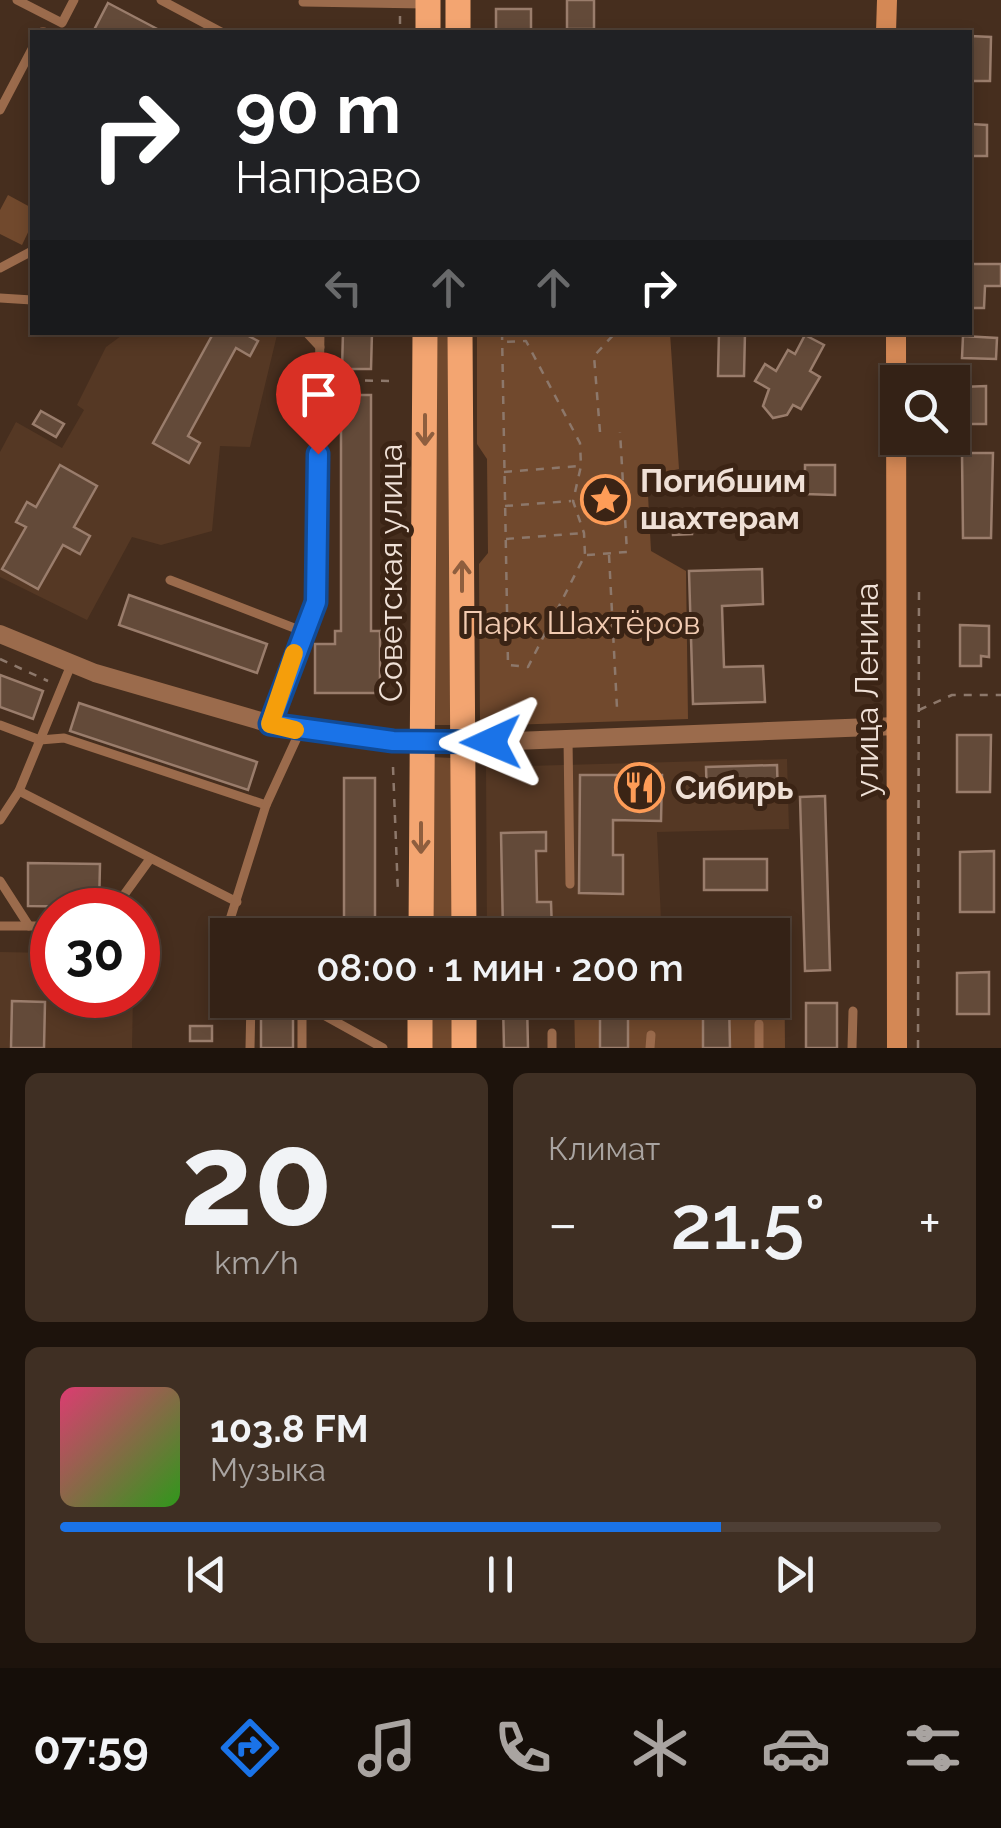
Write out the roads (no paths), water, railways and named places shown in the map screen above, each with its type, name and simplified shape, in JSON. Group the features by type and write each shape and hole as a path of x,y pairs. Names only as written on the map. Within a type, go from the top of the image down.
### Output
{"main road":[{"path":"458,0 458,30"},
{"path":"428,2 428,30"},
{"name":"Советская улица","path":"421,918 426,335"},
{"path":"460,335 464,918"},
{"path":"420,1018 420,1048"},
{"path":"464,1018 464,1048"}],"street":[{"path":"886,30 887,0"},
{"name":"улица Ленина","path":"896,335 898,1048"},
{"path":"0,634 71,664 300,731 463,743 897,726"}],"lane":[{"path":"18,0 62,23 74,0"},
{"path":"160,0 217,30"},
{"path":"303,2 428,2"},
{"path":"0,110 30,54"},
{"path":"0,268 30,252"},
{"path":"0,298 30,300"},
{"path":"309,335 320,347"},
{"path":"270,724 316,602 320,335"},
{"path":"170,580 302,631"},
{"path":"0,820 19,791 71,664"},
{"path":"0,725 40,740 64,738 266,805"},
{"path":"233,918 266,805 300,731"},
{"path":"568,739 570,884"},
{"path":"19,791 237,902"},
{"path":"129,888 150,859"},
{"path":"0,881 28,926"},
{"path":"0,926 28,926"},
{"path":"852,1011 852,1048"},
{"path":"250,1018 250,1048"},
{"path":"302,1018 302,1048"},
{"path":"330,1018 383,1048"},
{"path":"759,1024 759,1048"},
{"path":"552,1032 552,1048"},
{"path":"650,1035 650,1048"}],"place":[{"name":"Погибшим шахтерам","path":"605,499"},
{"name":"Сибирь","path":"640,788"}],"park label":[{"name":"Парк Шахтёров","path":"581,623"}]}
